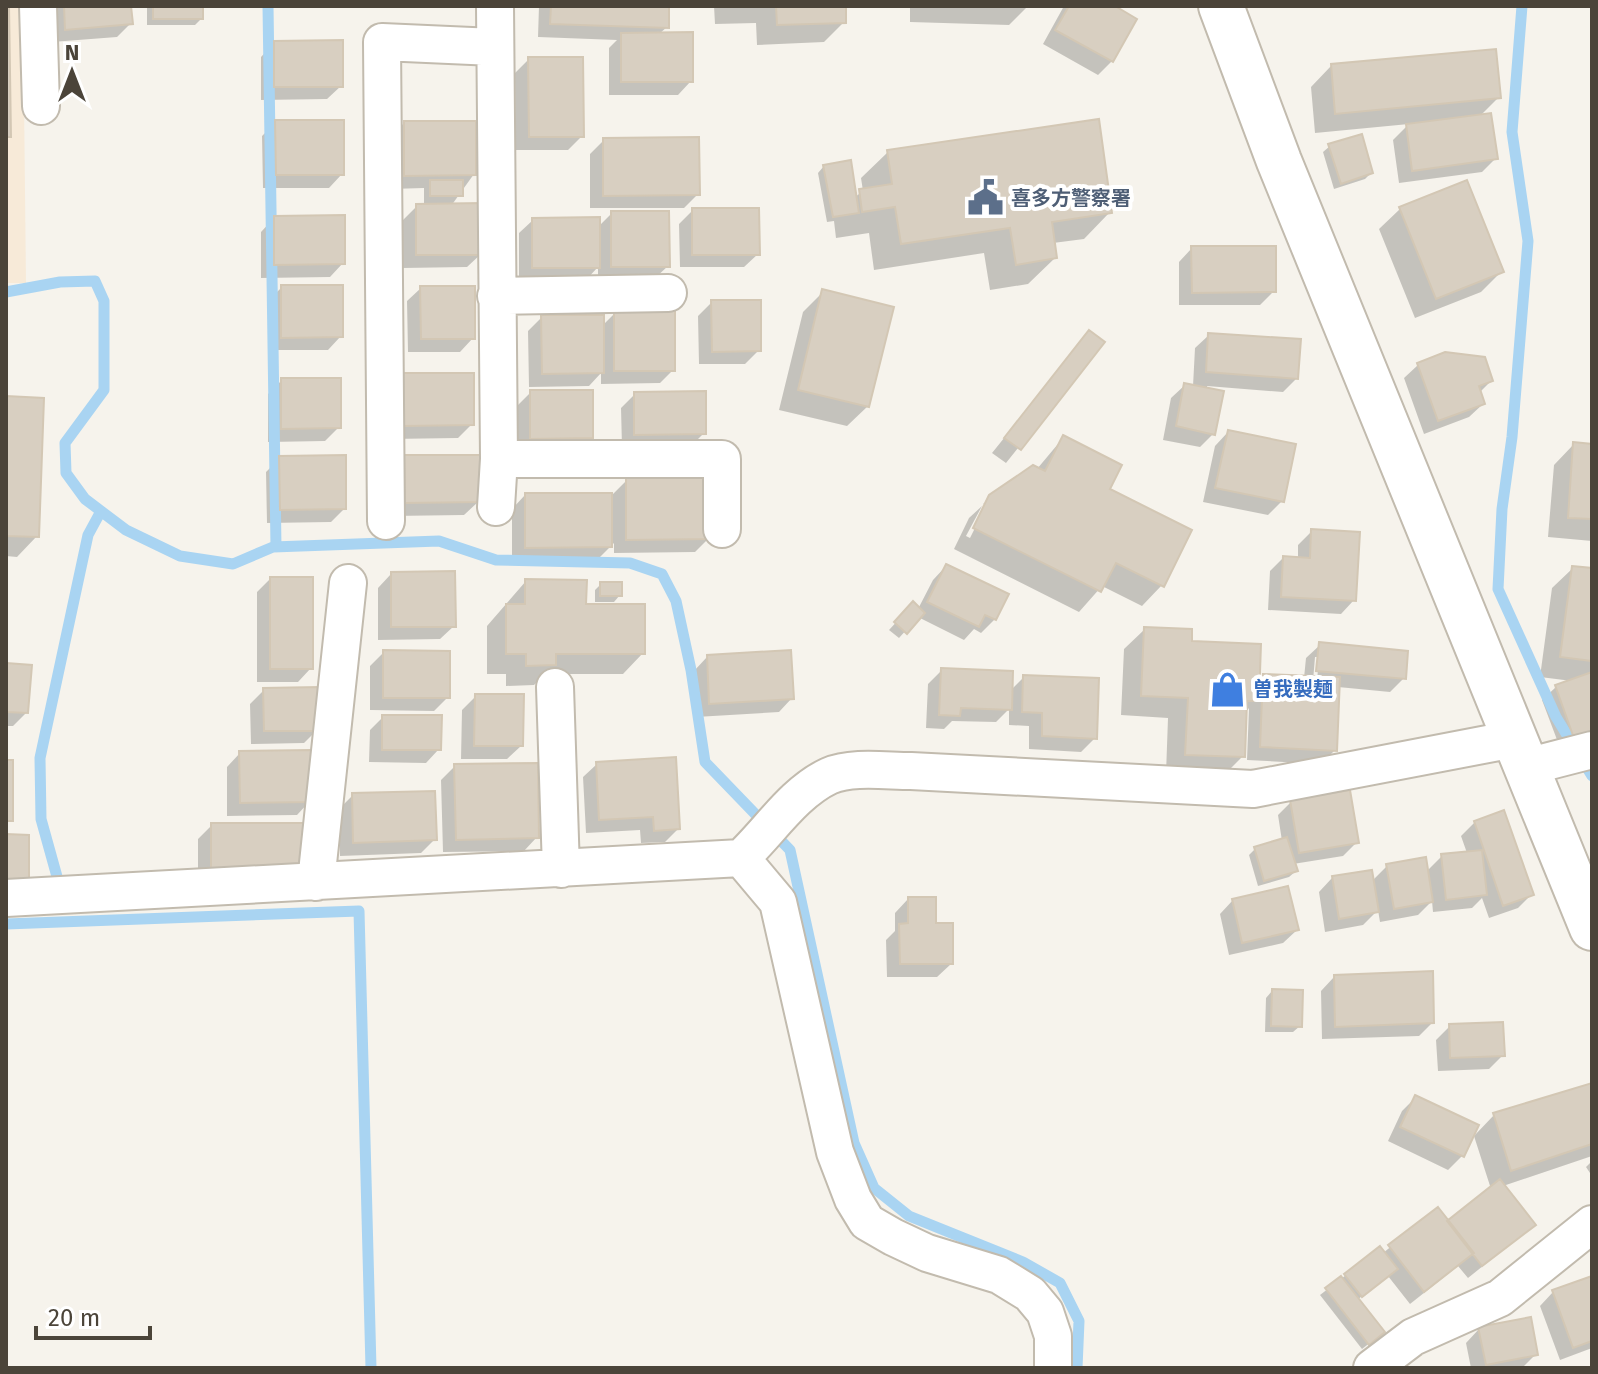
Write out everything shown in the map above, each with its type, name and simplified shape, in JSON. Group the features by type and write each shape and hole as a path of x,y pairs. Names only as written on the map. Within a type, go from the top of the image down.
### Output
{"street":[{"path":"38,6 41,106"},
{"path":"495,6 499,459 496,507"},
{"path":"1221,6 1279,161 1592,928"},
{"path":"386,521 382,42 494,47"},
{"path":"496,296 668,293"},
{"path":"499,459 722,459 722,529"},
{"path":"316,882 348,583"},
{"path":"555,687 561,869"},
{"path":"6,898 561,869 748,851 787,810 830,776 865,771 1253,789 1520,753 1592,750"},
{"path":"748,851 778,902 835,1152 860,1211 867,1222 893,1237 927,1253 999,1275 1030,1294 1045,1312 1053,1336 1053,1368"},
{"path":"1372,1368 1413,1337 1500,1298 1592,1224"}],"shaded area":[{"path":"6,6 23,6 26,283 6,283"}],"building":[{"path":"6,6 9,6 11,137 6,137"},
{"path":"64,6 131,6 133,24 65,30"},
{"path":"153,6 203,6 203,19 153,19"},
{"path":"551,6 669,6 669,28 550,24"},
{"path":"776,6 846,6 846,23 777,25"},
{"path":"1069,6 1115,6 1137,19 1113,62 1055,30"},
{"path":"693,32 693,82 621,82 621,33"},
{"path":"343,40 343,87 274,87 274,41"},
{"path":"1496,49 1501,98 1335,114 1331,64"},
{"path":"528,57 583,57 584,137 529,137"},
{"path":"1491,113 1498,159 1412,171 1406,124"},
{"name":"喜多方警察署","path":"1099,119 1112,213 1052,222 1057,258 1016,265 1010,228 901,244 895,207 862,212 859,189 892,184 887,150"},
{"path":"275,120 344,120 344,175 276,175"},
{"path":"404,121 476,121 476,175 404,176"},
{"path":"1362,134 1373,173 1341,184 1328,144"},
{"path":"699,137 700,195 603,196 603,138"},
{"path":"851,160 859,213 833,217 823,165"},
{"path":"430,180 463,180 463,196 430,196"},
{"path":"1467,180 1504,272 1436,299 1399,207"},
{"path":"482,203 483,255 416,255 416,204"},
{"path":"692,208 759,208 760,255 692,255"},
{"path":"611,211 669,211 670,267 611,267"},
{"path":"345,215 345,264 274,265 274,216"},
{"path":"600,217 600,268 532,268 532,218"},
{"path":"1191,246 1276,246 1276,292 1192,293"},
{"path":"281,285 343,285 343,337 281,338"},
{"path":"420,286 475,286 475,339 421,339"},
{"path":"822,289 894,307 869,407 798,390"},
{"path":"711,300 761,300 761,351 712,352"},
{"path":"675,310 675,371 614,371 614,311"},
{"path":"541,315 604,315 604,373 542,374"},
{"path":"1089,330 1105,342 1021,450 1004,438"},
{"path":"1208,333 1301,339 1298,379 1206,372"},
{"path":"1445,352 1485,357 1493,381 1479,386 1485,404 1438,421 1417,363"},
{"path":"402,373 474,373 474,425 403,426"},
{"path":"281,378 341,378 341,428 281,429"},
{"path":"1184,383 1224,391 1215,435 1176,426"},
{"path":"530,390 593,390 593,438 530,439"},
{"path":"706,391 706,434 634,435 634,392"},
{"path":"6,396 44,398 39,537 6,536"},
{"path":"1228,430 1296,444 1284,502 1215,488"},
{"path":"1063,435 1122,465 1110,489 1192,530 1164,587 1116,563 1101,592 973,528 989,495 1033,465 1045,471"},
{"path":"1573,442 1592,444 1592,519 1568,518"},
{"path":"346,455 346,509 280,510 279,456"},
{"path":"404,455 480,455 480,502 405,503"},
{"path":"626,478 711,478 711,539 626,540"},
{"path":"525,493 612,493 612,547 525,548"},
{"path":"1311,529 1360,532 1356,601 1281,597 1283,556 1310,558"},
{"path":"946,564 1009,594 996,620 985,615 979,627 927,602"},
{"path":"1572,566 1592,568 1592,661 1560,657"},
{"path":"455,571 456,627 391,627 391,572"},
{"path":"270,577 313,577 313,669 270,669"},
{"path":"525,579 587,580 586,604 645,604 645,654 556,654 556,665 526,666 526,654 506,654 506,604 525,604"},
{"path":"600,582 622,582 622,596 600,596"},
{"path":"913,601 925,613 907,634 894,622"},
{"path":"1144,627 1192,629 1192,641 1261,644 1259,701 1247,701 1245,757 1185,755 1188,698 1141,696"},
{"path":"1319,642 1408,651 1406,679 1316,671"},
{"path":"383,650 450,651 450,698 383,698"},
{"path":"791,650 794,699 709,704 707,655"},
{"path":"6,663 32,665 28,713 6,712"},
{"path":"941,668 1013,671 1012,710 961,708 960,716 939,715"},
{"path":"1592,672 1592,735 1575,741 1555,685"},
{"path":"1263,674 1340,677 1337,751 1260,747"},
{"path":"1023,675 1099,678 1097,739 1042,736 1042,713 1022,712"},
{"path":"319,687 319,731 264,731 263,688"},
{"path":"475,694 524,694 523,746 474,746"},
{"path":"382,715 442,715 441,750 382,750"},
{"path":"311,750 312,802 240,803 239,751"},
{"path":"676,757 680,829 654,831 653,817 599,820 596,762"},
{"path":"6,760 13,760 13,821 6,821"},
{"path":"538,763 539,838 456,840 454,764"},
{"path":"1350,790 1359,843 1299,853 1290,800"},
{"path":"435,791 437,840 353,843 352,793"},
{"path":"1504,810 1534,895 1503,906 1474,821"},
{"path":"211,823 307,823 307,874 211,874"},
{"path":"6,834 29,835 29,882 6,882"},
{"path":"1287,837 1298,871 1264,881 1254,847"},
{"path":"1482,850 1487,895 1446,900 1441,854"},
{"path":"1426,857 1433,902 1394,909 1386,864"},
{"path":"1372,870 1379,912 1339,919 1332,876"},
{"path":"1288,886 1299,930 1242,943 1232,899"},
{"path":"908,897 936,897 936,923 953,923 953,964 900,964 899,924 908,923"},
{"path":"1433,971 1434,1023 1335,1027 1334,975"},
{"path":"1272,989 1303,990 1302,1027 1271,1026"},
{"path":"1503,1022 1505,1056 1450,1058 1449,1024"},
{"path":"1592,1083 1592,1144 1511,1171 1493,1113"},
{"path":"1415,1095 1479,1125 1464,1157 1400,1127"},
{"path":"1500,1179 1536,1225 1482,1266 1447,1221"},
{"path":"1438,1207 1474,1253 1424,1292 1388,1245"},
{"path":"1380,1246 1398,1269 1362,1297 1344,1274"},
{"path":"1341,1276 1385,1332 1369,1345 1325,1288"},
{"path":"1592,1276 1592,1341 1573,1348 1552,1290"},
{"path":"1531,1317 1538,1355 1486,1365 1478,1327"}],"waterway":[{"path":"268,6 276,547"},
{"path":"1522,6 1512,132 1528,241 1512,437 1502,509 1498,589 1556,717 1592,776"},
{"path":"6,292 60,282 95,281 104,301 104,390 65,443 66,473 85,499 126,530 180,556 233,564 273,547 439,541 496,560 630,563 662,574 676,601 691,670 705,762 790,850 854,1143 874,1188 909,1216 1023,1262 1060,1283 1079,1321 1077,1368"},
{"path":"61,891 41,819 40,758 88,535 101,511"},
{"path":"6,924 359,911 371,1368"}],"place":[{"name":"喜多方警察署","path":"985,198"},
{"name":"曽我製麺","path":"1227,689"}]}
